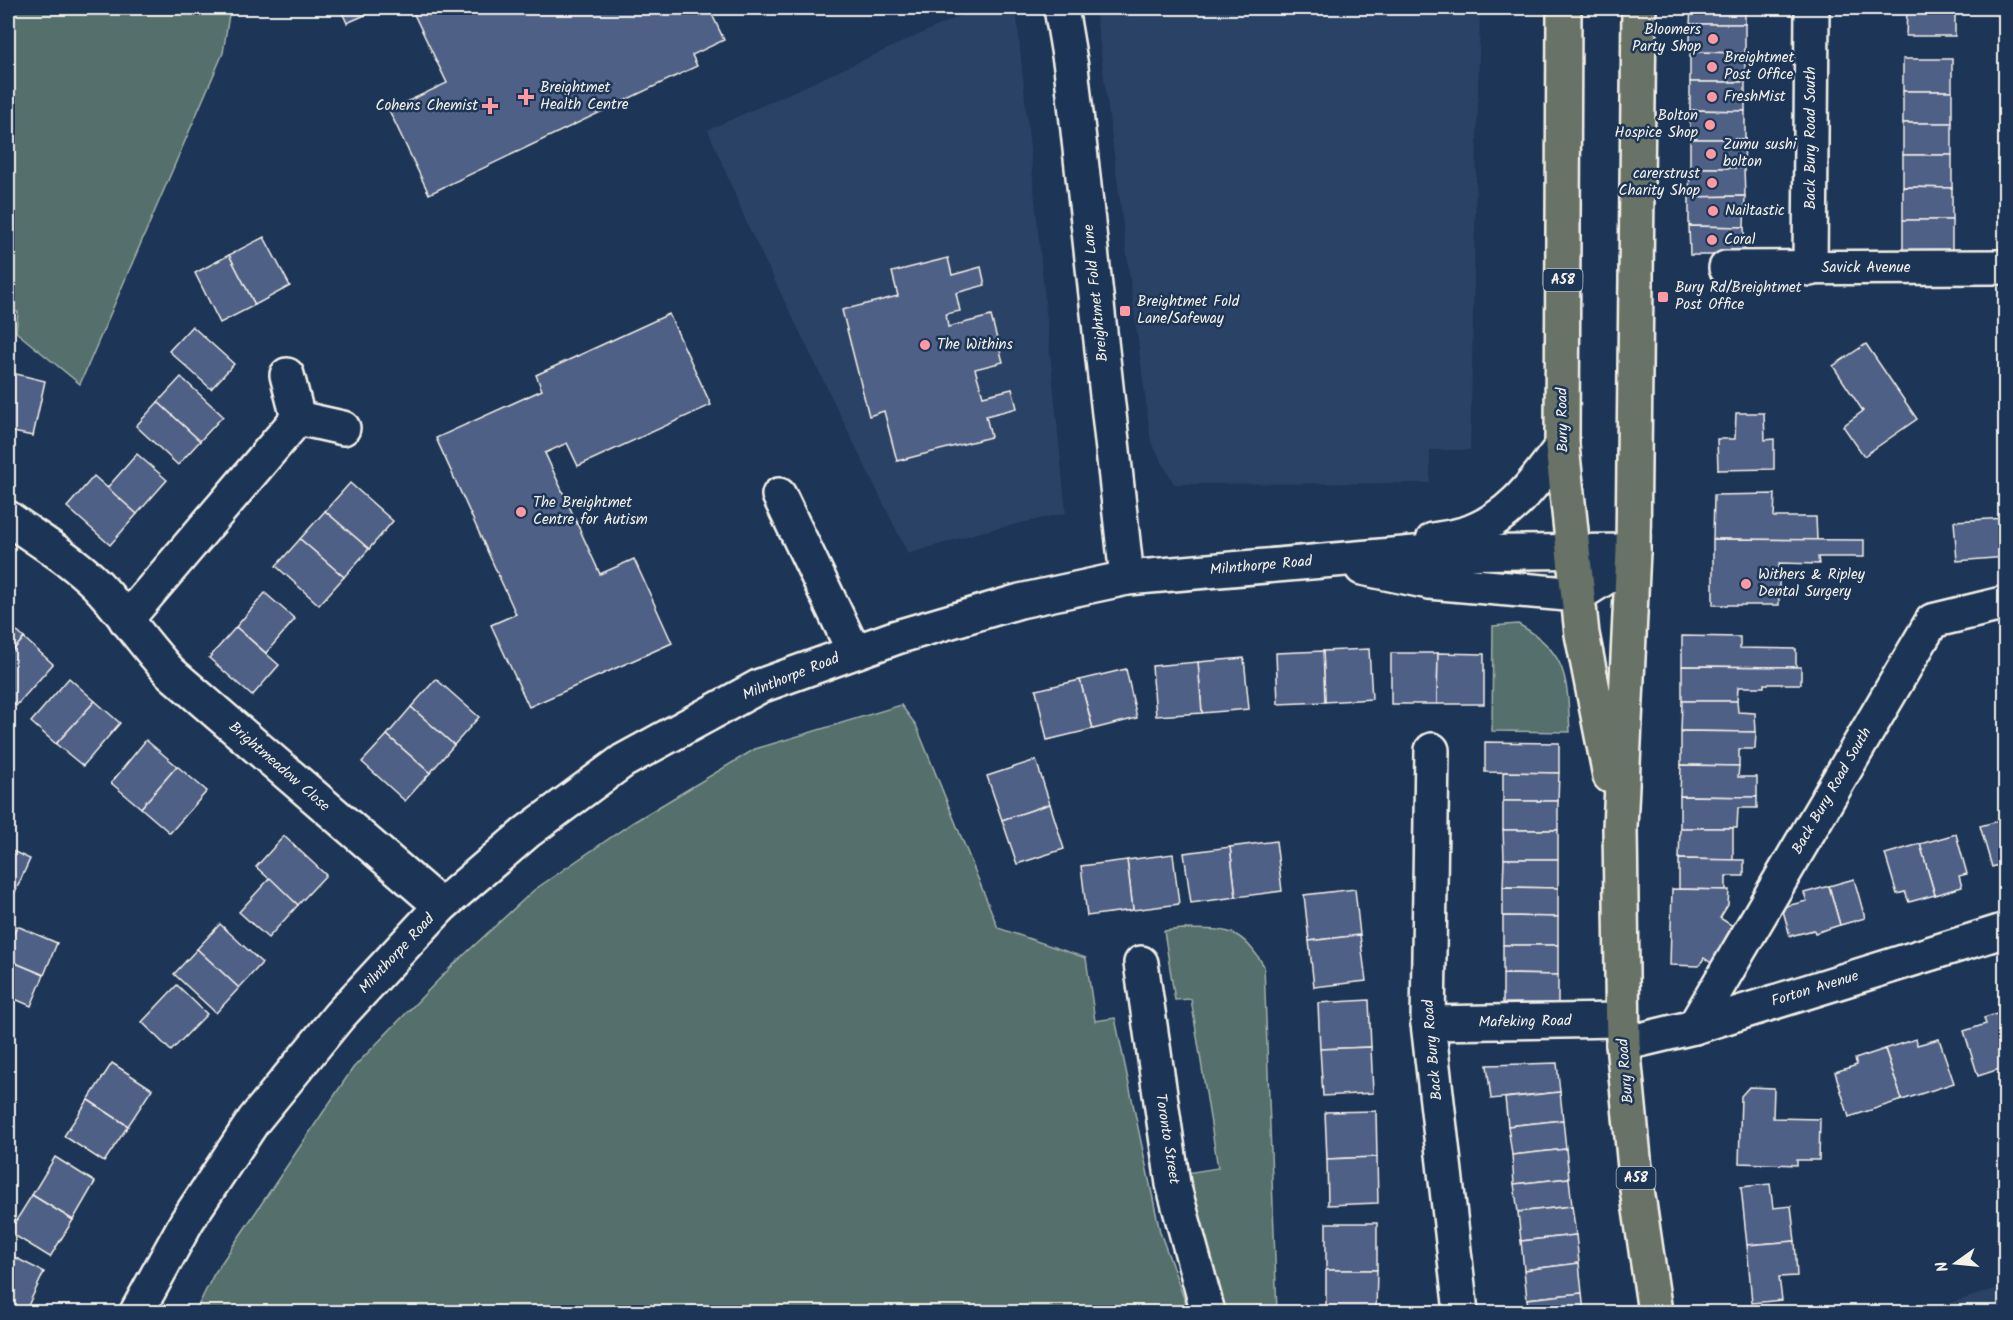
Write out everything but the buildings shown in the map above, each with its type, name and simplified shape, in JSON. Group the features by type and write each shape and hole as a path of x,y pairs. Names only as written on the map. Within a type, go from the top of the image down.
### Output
{"highway":[{"name":"Bury Road","path":"1564,8 1562,446 1586,657 1620,828"},
{"name":"Bury Road","path":"1639,8 1632,556 1620,828 1623,1032 1637,1189 1655,1312"}],"street":[{"name":"Breightmet Fold Lane","path":"1061,8 1071,67 1126,578"},
{"name":"Back Bury Road South","path":"1810,268 1812,8"},
{"name":"Savick Avenue","path":"1726,268 2006,267"},
{"path":"287,375 298,418"},
{"path":"298,418 343,428"},
{"path":"126,620 298,418"},
{"path":"1328,560 1469,532 1497,518 1520,500 1562,446"},
{"path":"779,495 854,652"},
{"name":"Brightmeadow Close","path":"8,518 84,573 102,590 150,652 171,673 441,906"},
{"name":"Milnthorpe Road","path":"138,1312 187,1221 254,1120 339,1016 441,906 527,832 623,761 760,686 897,637 1020,601 1126,578 1415,553 1574,552 1632,556"},
{"path":"1328,560 1429,582 1578,595 1632,556"},
{"name":"Back Bury Road South","path":"1694,1027 1932,621 2006,603"},
{"name":"Back Bury Road","path":"1432,750 1428,1023 1461,1312"},
{"name":"Forton Avenue","path":"1623,1032 1694,1027 2006,930"},
{"name":"Toronto Street","path":"1141,963 1173,1184 1208,1312"},
{"name":"Mafeking Road","path":"1428,1023 1623,1032"}],"shaded area":[{"path":"978,8 1016,8 1066,513 977,533 908,554 748,226 708,130"},
{"path":"1095,8 1480,8 1470,450 1430,450 1430,483 1174,484 1151,442"},
{"path":"2005,1286 2005,1312 1921,1312"}],"green space":[{"path":"8,8 230,8 223,53 80,384 16,332 18,312 8,310"},
{"path":"1518,624 1547,645 1562,669 1568,697 1570,732 1492,731 1493,626"},
{"path":"901,705 916,725 998,928 1086,958 1095,1021 1115,1018 1160,1232 1189,1312 195,1312 214,1274 353,1068 451,967 534,890 632,823 755,749"},
{"path":"1211,929 1231,933 1247,943 1264,966 1277,1312 1211,1312 1180,1174 1218,1168 1191,999 1175,1000 1164,931"}],"place":[{"name":"Bloomers Party Shop","path":"1713,39"},
{"name":"Breightmet Post Office","path":"1712,67"},
{"name":"Breightmet Health Centre","path":"526,97"},
{"name":"FreshMist","path":"1712,97"},
{"name":"Cohens Chemist","path":"490,106"},
{"name":"Bolton Hospice Shop","path":"1710,125"},
{"name":"Zumu sushi bolton","path":"1711,154"},
{"name":"carerstrust Charity Shop","path":"1712,183"},
{"name":"Nailtastic","path":"1713,211"},
{"name":"Coral","path":"1712,240"},
{"name":"Bury Rd/Breightmet Post Office","path":"1663,297"},
{"name":"Breightmet Fold Lane/Safeway","path":"1125,311"},
{"name":"The Withins","path":"925,345"},
{"name":"The Breightmet Centre for Autism","path":"521,512"},
{"name":"Withers & Ripley Dental Surgery","path":"1746,584"}]}
